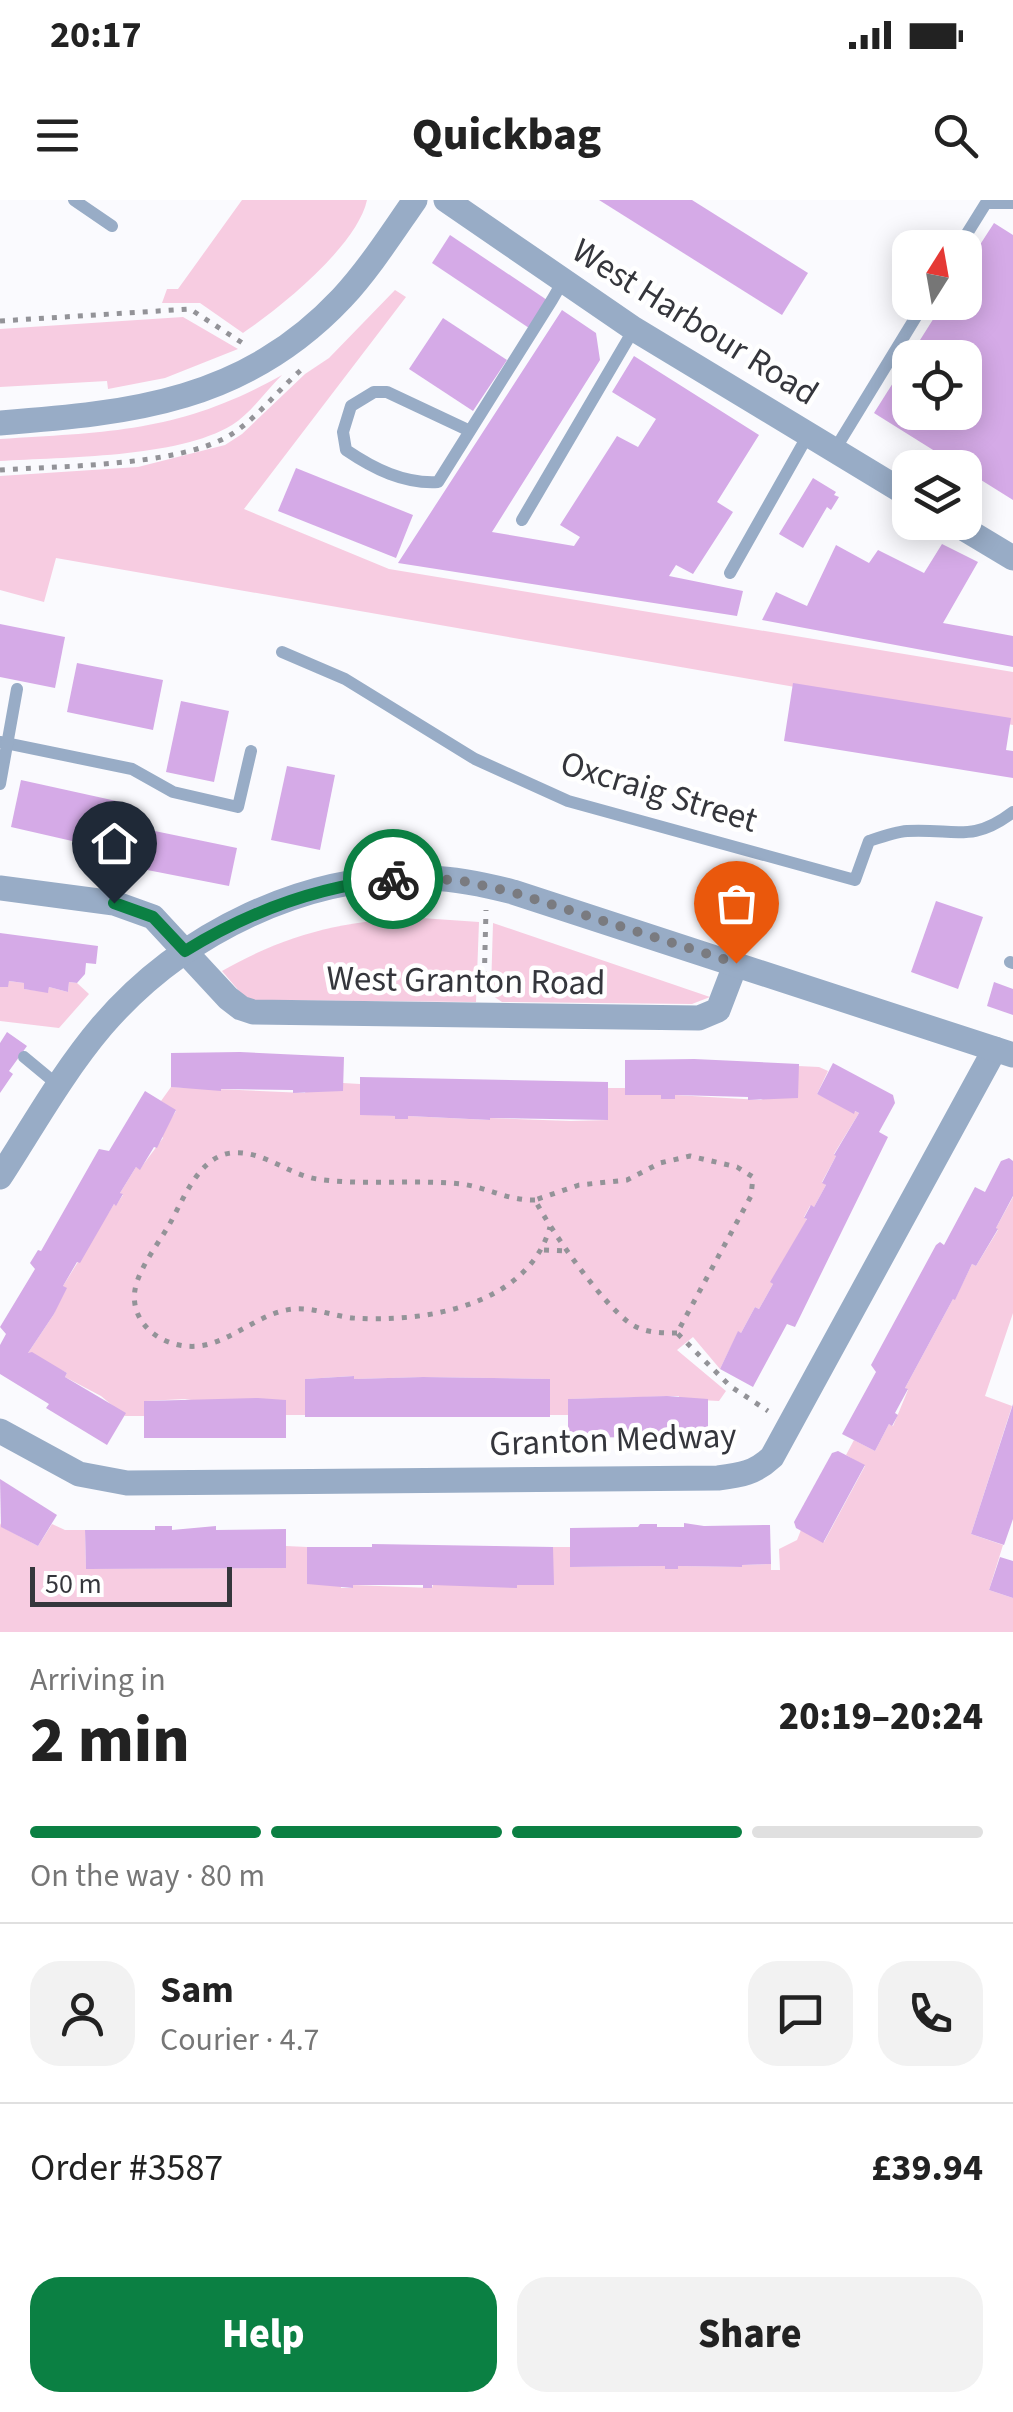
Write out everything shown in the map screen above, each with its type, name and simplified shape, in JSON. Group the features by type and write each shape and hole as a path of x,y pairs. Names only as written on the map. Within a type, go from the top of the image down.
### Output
{"street":[{"path":"0,422 119,412 190,395 232,378 297,338 343,296 415,200"},
{"name":"West Harbour Road","path":"446,200 634,329 892,485"},
{"path":"982,539 1013,558"},
{"name":"West Granton Road","path":"0,1177 102,1026 158,971 185,951 260,910 357,883 428,878 487,886 1004,1052"},
{"path":"0,888 135,908 153,917 185,951"},
{"name":"West Granton Road","path":"185,951 228,998 253,1012 699,1018 718,1010 736,963"},
{"name":"Granton Medway","path":"0,1431 78,1474 102,1481 731,1476 760,1469 772,1457 1004,1052"}],"lane":[{"path":"74,200 112,226"},
{"path":"969,230 986,203 1013,204"},
{"path":"470,431 412,402 387,392 374,392 351,406 343,432 346,450 362,461 394,476 423,483 438,482 470,431 563,281"},
{"path":"834,451 913,320"},
{"path":"522,520 634,329"},
{"path":"730,573 808,435"},
{"name":"Oxcraig Street","path":"282,652 345,680 475,759 568,801 855,880 869,841 905,831 960,834 990,829 1013,812"},
{"path":"0,784 3,743 17,689"},
{"path":"3,743 132,769 173,792 238,807 251,751"},
{"path":"24,1056 59,1086"}],"path":[{"path":"0,321 190,309 240,341"},
{"path":"0,470 122,462 206,445 240,428 301,370"},
{"path":"484,1017 487,886"},
{"path":"550,1227 544,1250 510,1283 468,1305 393,1318 355,1318 294,1309 269,1316 208,1345 180,1346 164,1342 144,1324 134,1300 140,1274 199,1174 206,1164 229,1153 258,1156 312,1178 466,1184 512,1198 535,1200 578,1185 627,1180 660,1163 690,1156 737,1167 753,1177 751,1196 677,1332"},
{"path":"535,1200 550,1227 610,1306 632,1324 658,1333 677,1332 730,1386 791,1424"},
{"path":"544,1250 568,1251"}],"shaded area":[{"path":"242,200 367,200 349,237 316,274 243,333 200,303 162,303 167,289 178,289"},
{"path":"395,290 406,297 244,509 389,569 1013,672 1013,725 56,558 44,602 0,590 0,476 138,467 225,445 242,434 305,374 329,358"},
{"path":"183,317 238,349 165,378 108,389 107,381 0,387 0,329"},
{"path":"282,375 239,420 209,436 119,454 0,461 0,439 145,426 211,408"},
{"path":"421,918 479,922 476,1002 255,1000 245,998 222,971 271,947 318,931"},
{"path":"493,923 710,997 692,1004 502,1002 491,990"},
{"path":"9,981 24,983 24,989 48,992 49,987 68,992 69,982 77,983 89,994 59,1028 0,1021 0,987 7,987"},
{"path":"798,1066 828,1071 817,1094 859,1113 834,1154 822,1182 826,1185 804,1217 807,1220 773,1284 759,1309 755,1307 741,1333 738,1332 720,1369 693,1337 677,1350 726,1391 719,1401 679,1396 569,1399 568,1415 550,1415 550,1379 353,1376 305,1379 305,1415 185,1399 145,1401 144,1416 125,1416 101,1396 65,1377 67,1373 28,1353 54,1314 63,1286 123,1195 120,1193 136,1167 140,1169 163,1138 161,1135 176,1111 161,1101 171,1087 305,1093 342,1091 343,1083 360,1084 360,1114 396,1119 408,1116 608,1120 608,1088 625,1088 625,1095 661,1095 662,1099 675,1099 675,1095 761,1100"},
{"path":"1013,1197 1013,1313 985,1396 1012,1406 971,1534 1003,1545 989,1590 1013,1598 1013,1632 0,1632 0,1523 38,1546 52,1524 65,1530 85,1530 86,1569 285,1568 286,1546 307,1547 307,1584 341,1584 341,1588 553,1585 553,1547 570,1547 571,1567 666,1569 771,1564 771,1570 780,1570 779,1549 797,1540 801,1530 824,1542 865,1466 846,1455 854,1440 875,1451 889,1424 893,1426 908,1390 905,1388 972,1264 976,1266 998,1230"}],"building":[{"path":"599,200 692,200 808,273 782,315"},
{"path":"994,223 1013,235 1013,500 982,481 982,450 933,450 901,430 982,430 982,340 920,340 933,320 982,320 982,242"},
{"path":"450,235 547,300 529,328 432,263"},
{"path":"562,310 596,333 600,360 492,532 574,546 580,537 560,525 617,436 638,447 656,419 612,392 634,356 759,435 717,502 733,512 693,574 676,565 669,576 743,591 737,616 398,563"},
{"path":"443,318 507,360 473,411 409,369"},
{"path":"892,384 892,424 874,413"},
{"path":"296,468 413,515 396,558 278,511"},
{"path":"813,478 839,497 831,510 827,507 803,548 779,534"},
{"path":"942,544 978,562 943,623 1013,636 1013,667 762,620 776,592 807,606 836,545 869,563 878,550 924,573"},
{"path":"0,624 65,637 55,688 0,677"},
{"path":"77,663 163,680 153,730 67,712"},
{"path":"793,683 1011,718 1006,750 1013,751 1013,778 784,741"},
{"path":"181,701 229,711 214,782 166,772"},
{"path":"287,766 335,775 320,850 271,840"},
{"path":"21,780 130,804 120,852 11,827"},
{"path":"145,829 237,848 229,886 137,868"},
{"path":"936,901 983,917 958,989 911,972"},
{"path":"0,933 98,946 96,964 86,963 85,974 77,983 69,982 68,992 49,987 48,993 24,989 24,983 9,981 8,987 0,987"},
{"path":"994,982 1013,989 1013,1015 987,1006"},
{"path":"7,1032 27,1046 9,1071 13,1074 0,1093 0,1043"},
{"path":"171,1053 344,1057 343,1091 293,1093 171,1087"},
{"path":"625,1060 799,1064 798,1098 748,1100 675,1095 675,1099 661,1099 661,1095 625,1095"},
{"path":"833,1063 893,1095 895,1103 879,1132 888,1137 795,1327 787,1324 753,1387 720,1369 738,1331 741,1333 755,1307 759,1309 773,1284 770,1282 826,1185 822,1183 834,1155 859,1113 817,1094"},
{"path":"360,1077 608,1082 608,1120 408,1116 395,1119 360,1115"},
{"path":"145,1091 176,1110 157,1148 140,1170 136,1167 116,1206 80,1263 77,1262 63,1286 67,1288 54,1314 28,1353 67,1373 65,1377 126,1413 107,1445 0,1374 0,1345 6,1334 0,1327 35,1269 30,1263 41,1251 99,1149 109,1151"},
{"path":"1001,1161 1013,1161 1013,1196 998,1229 976,1266 972,1264 905,1388 908,1389 892,1426 889,1424 875,1451 842,1434 876,1372 871,1365 936,1245 944,1245 975,1187 985,1192"},
{"path":"305,1379 550,1379 550,1417 305,1417"},
{"path":"568,1399 708,1399 708,1436 568,1437"},
{"path":"286,1400 286,1438 144,1438 144,1401"},
{"path":"1013,1404 1013,1519 1004,1545 971,1534"},
{"path":"838,1451 865,1465 823,1543 796,1528 794,1522 832,1453"},
{"path":"0,1479 57,1515 38,1546 1,1527"},
{"path":"684,1523 770,1525 771,1564 678,1569 570,1567 570,1528 640,1524 684,1527"},
{"path":"155,1526 172,1526 172,1530 216,1526 216,1530 286,1529 286,1568 86,1569 85,1530 155,1530"},
{"path":"307,1547 553,1547 554,1585 353,1588 307,1584"},
{"path":"1000,1557 1013,1561 1013,1598 989,1590"}],"way so far":[{"path":"393,879 458,880 512,892 736,963"}],"route":[{"path":"114,903 153,917 185,951 260,910 291,899 357,883 393,879"}]}
